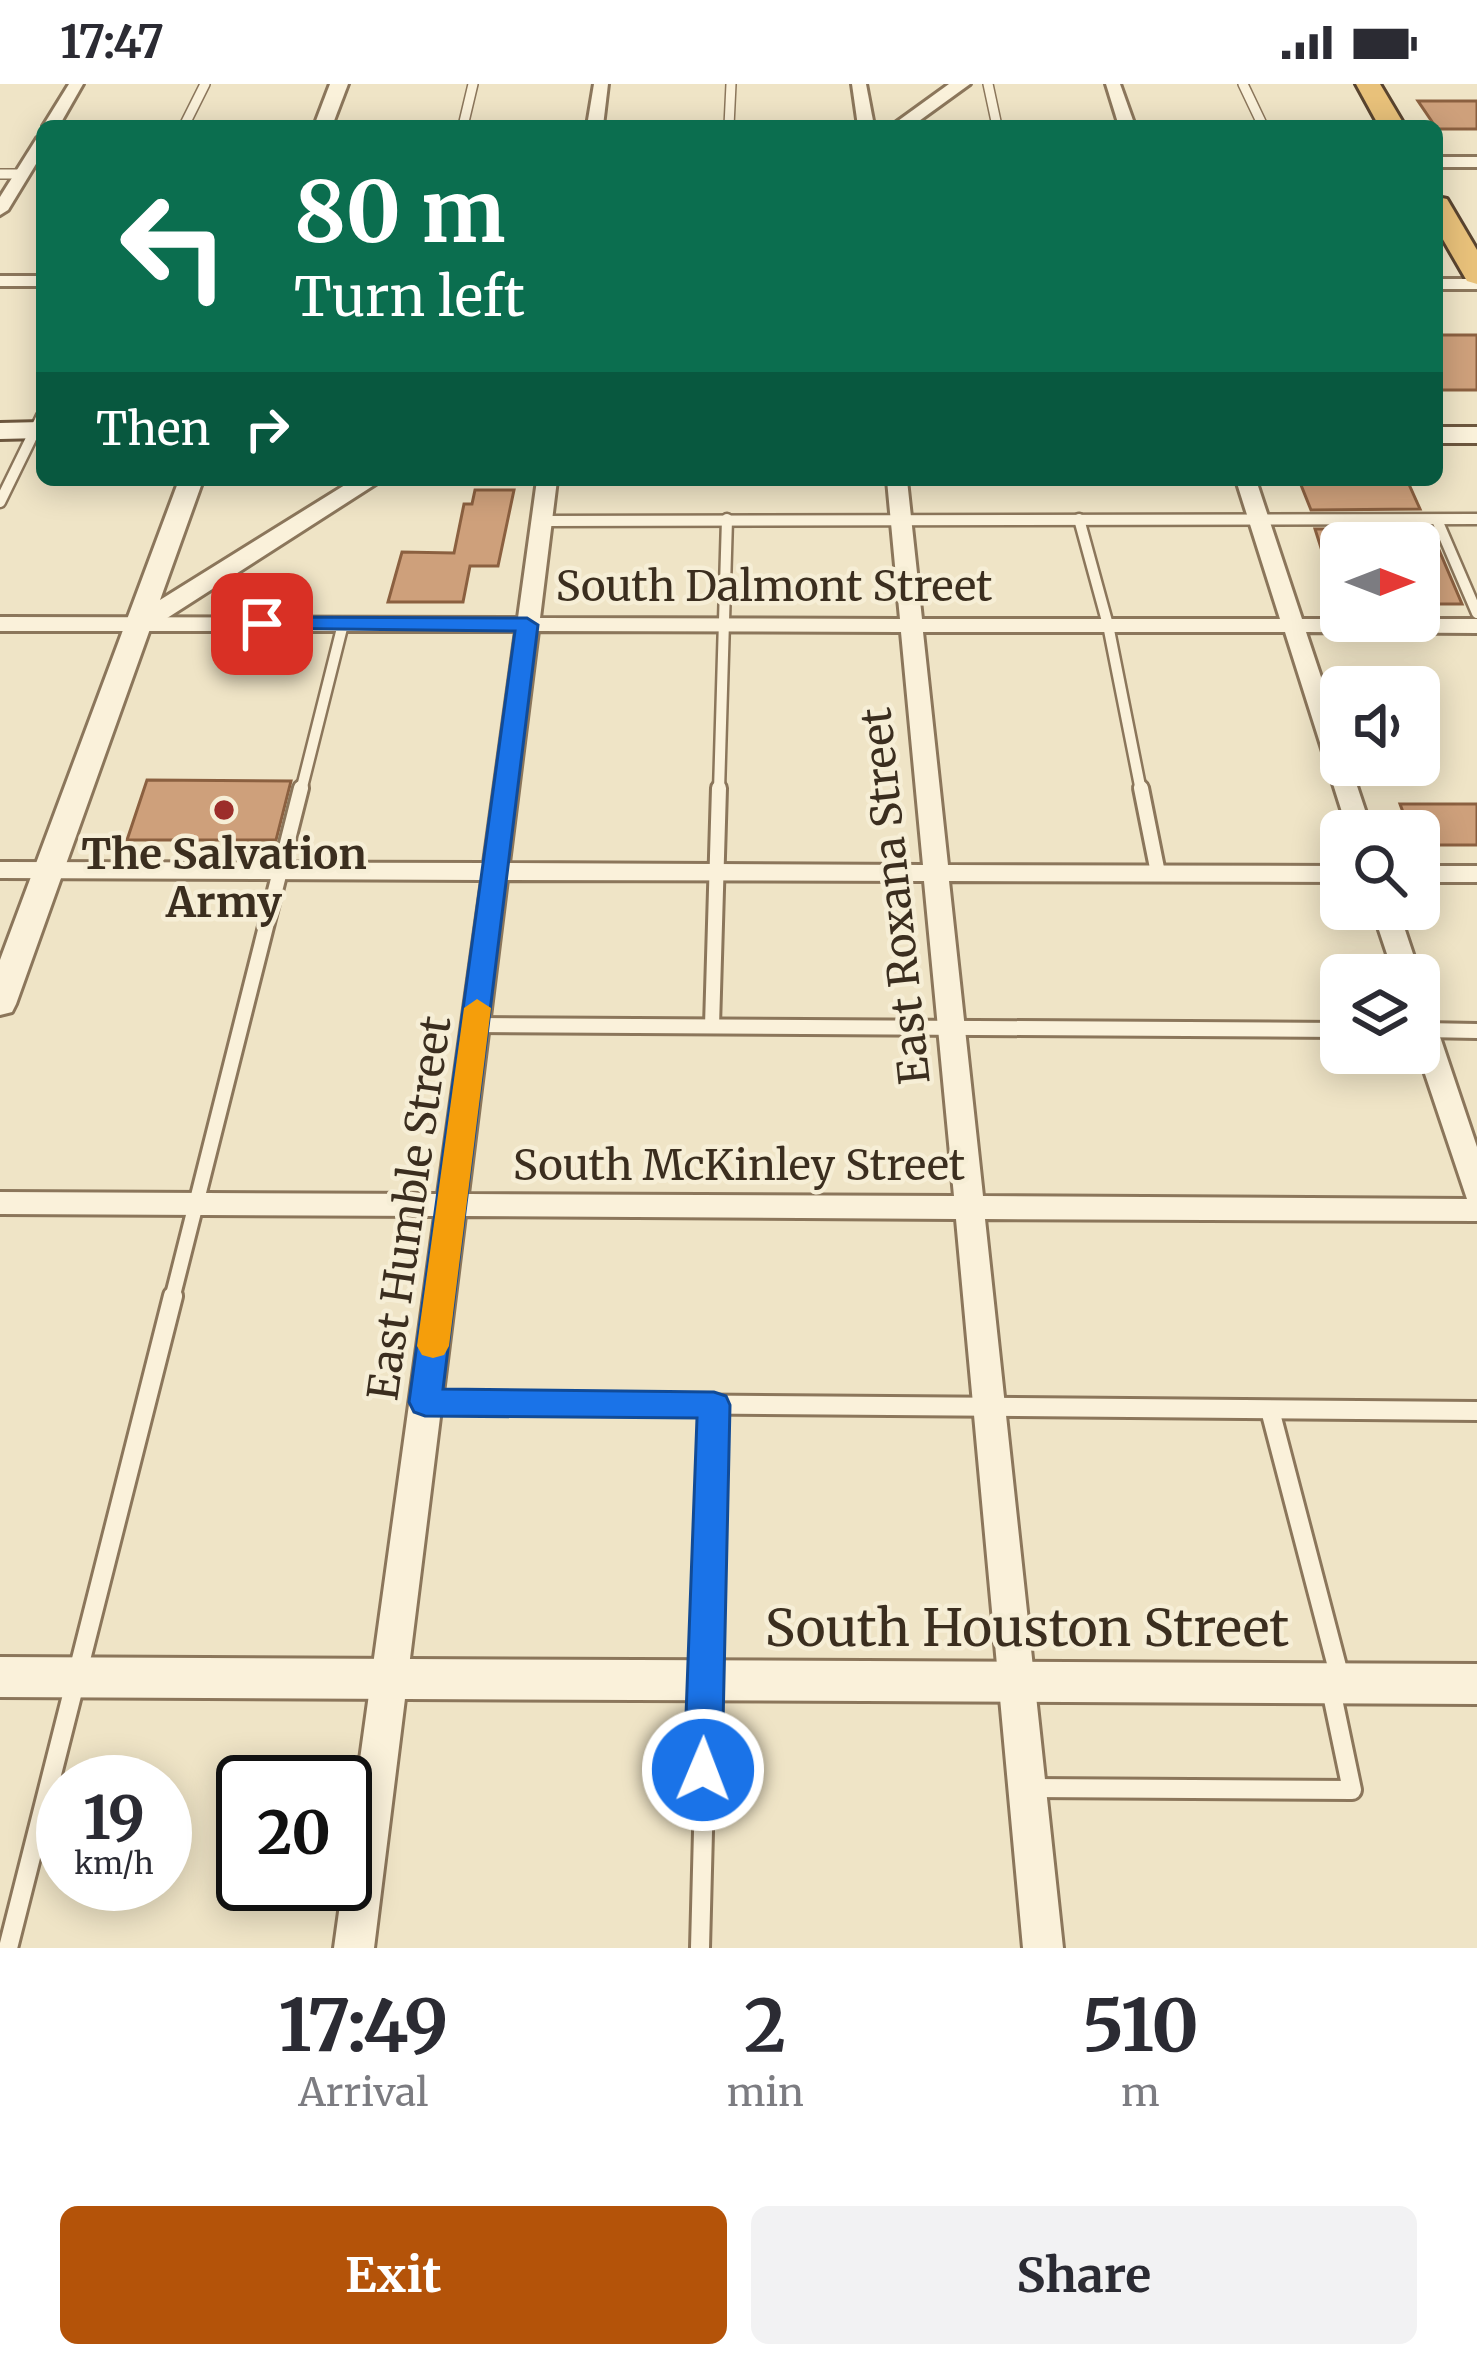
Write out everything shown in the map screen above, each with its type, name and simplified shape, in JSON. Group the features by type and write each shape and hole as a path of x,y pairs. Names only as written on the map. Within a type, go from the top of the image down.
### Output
{"highway":[{"path":"1368,84 1389,120"},
{"path":"1443,216 1477,280"}],"main road":[{"path":"0,430 36,426"},
{"path":"1443,435 1477,435"}],"street":[{"path":"55,120 76,84"},
{"path":"325,120 339,84"},
{"path":"596,120 601,84"},
{"path":"859,84 865,120"},
{"path":"909,120 961,84"},
{"path":"1113,84 1125,120"},
{"path":"0,159 31,164 0,210"},
{"path":"1443,162 1477,162"},
{"path":"1443,283 1477,280"},
{"path":"0,281 36,281"},
{"path":"0,1004 189,486"},
{"path":"142,623 360,486"},
{"name":"East Humble Street","path":"354,1948 546,486"},
{"name":"East Roxana Street","path":"898,486 1043,1948"},
{"path":"1248,486 1353,810"},
{"name":"South Dalmont Street","path":"0,624 1477,626"},
{"path":"0,870 1320,874"},
{"path":"1440,874 1477,874"},
{"path":"1438,1074 1477,1190"},
{"name":"South McKinley Street","path":"0,1204 1477,1210"},
{"name":"South Houston Street","path":"0,1677 1477,1684"}],"lane":[{"path":"187,120 205,84"},
{"path":"464,120 473,84"},
{"path":"729,120 731,84"},
{"path":"988,84 997,120"},
{"path":"1243,84 1260,120"},
{"path":"0,174 31,164"},
{"path":"0,502 36,434"},
{"path":"712,1026 728,519"},
{"path":"1079,519 1108,625 1158,873"},
{"path":"542,521 1477,519"},
{"path":"1437,520 1477,613"},
{"path":"8,1948 343,624"},
{"path":"475,1025 1320,1030"},
{"path":"1440,1027 1477,1031"},
{"path":"425,1402 1477,1412"},
{"path":"700,1948 714,1405"},
{"path":"1026,1788 1352,1790 1336,1683 1270,1410"}],"building":[{"path":"1418,101 1477,101 1477,129 1443,129 1443,120 1431,120"},
{"path":"1443,335 1477,335 1477,390 1443,390"},
{"path":"1301,486 1410,486 1420,509 1311,510"},
{"path":"475,490 514,490 498,566 470,566 463,602 388,602 402,552 454,553 464,504 472,504"},
{"path":"1440,552 1462,604 1440,604"},
{"path":"147,780 291,781 276,840 127,840"},
{"path":"1400,804 1477,804 1477,845 1440,845 1440,810 1402,810"}],"slow traffic":[{"path":"433,1346 477,1008"}],"place":[{"name":"The Salvation Army","path":"224,810"}],"route":[{"path":"262,624 527,625 425,1402 714,1405 703,1770"}]}
